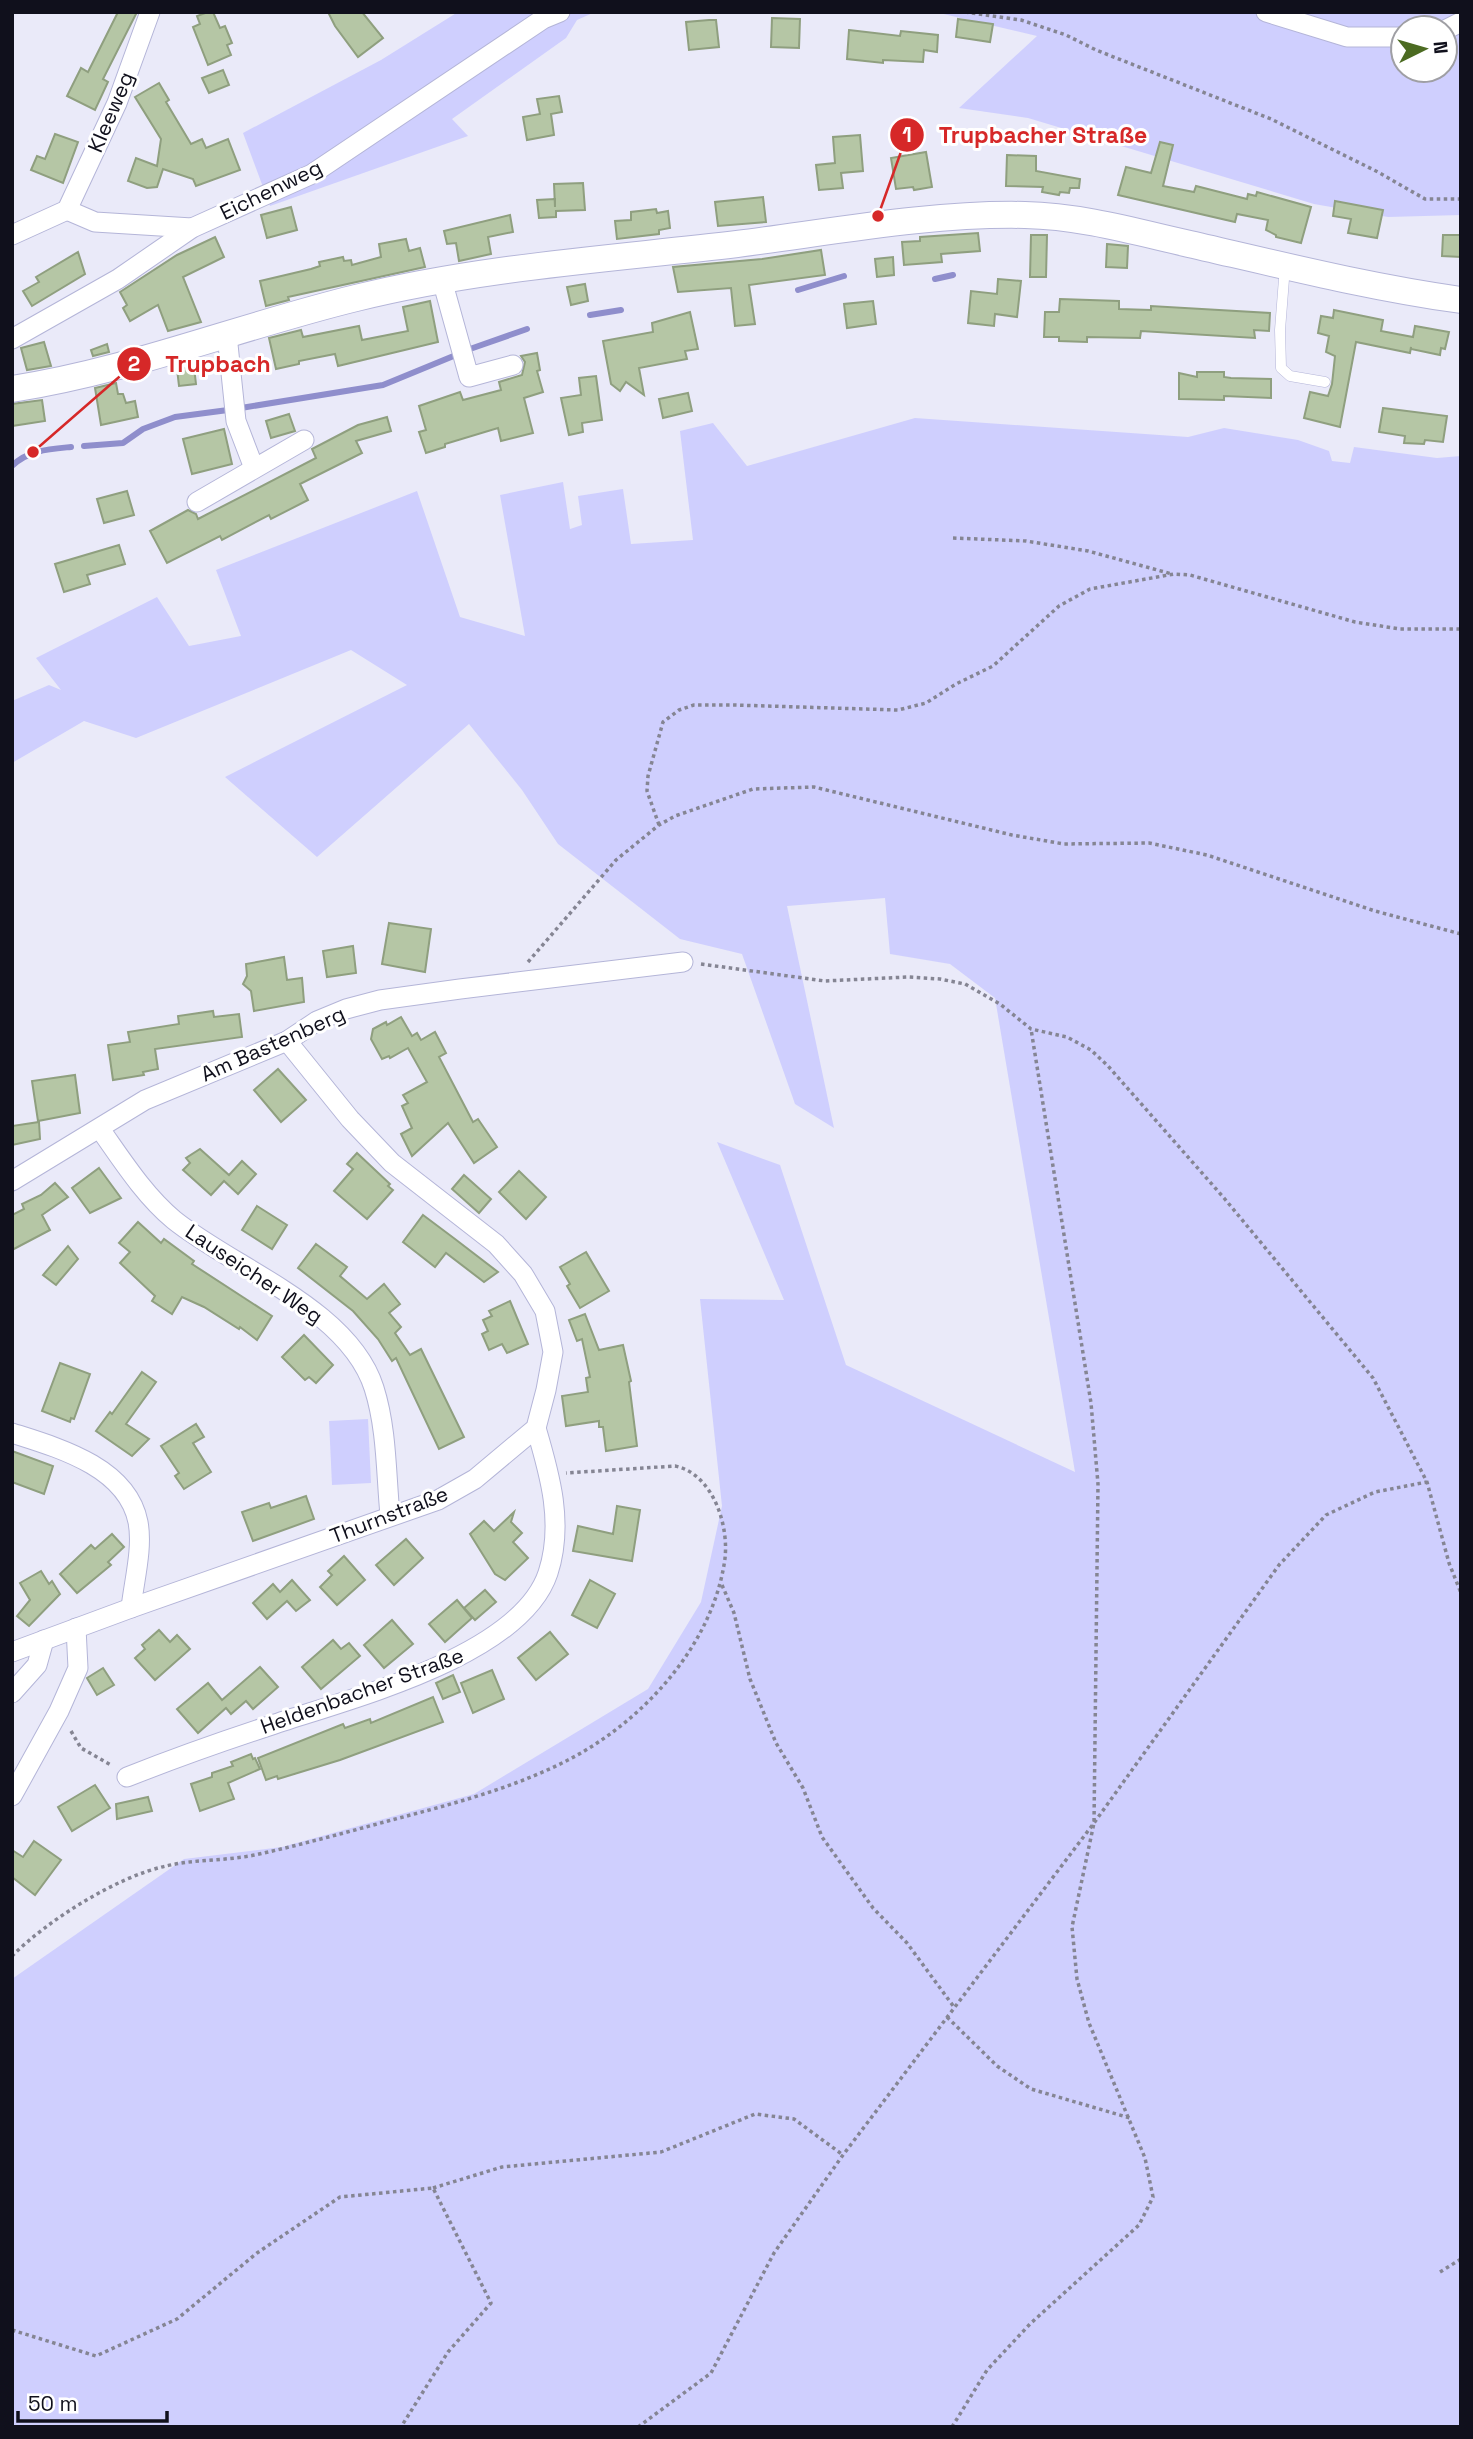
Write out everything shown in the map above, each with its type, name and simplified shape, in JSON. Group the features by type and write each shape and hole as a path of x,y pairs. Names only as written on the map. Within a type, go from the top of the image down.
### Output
{"street":[{"name":"Kleeweg","path":"67,210 117,103 150,12"},
{"name":"Eichenweg","path":"12,339 118,279 192,228 312,174 543,19 560,12"},
{"path":"1266,12 1348,37 1389,37"},
{"path":"12,235 67,210 95,222 192,228"},
{"path":"12,389 65,381 357,298 442,281 579,260 712,247 949,217 1027,215 1107,225 1396,291 1461,300"},
{"path":"442,281 469,377 513,365"},
{"path":"227,335 235,412 254,468"},
{"path":"197,502 304,440"},
{"name":"Am Bastenberg","path":"12,1181 145,1100 287,1041 317,1021 357,1006 380,1000 683,962"},
{"path":"287,1041 350,1119 392,1163 496,1244 523,1274 545,1311 553,1352 536,1428"},
{"name":"Lauseicher Weg","path":"100,1129 132,1175 171,1217 203,1242 263,1277 318,1314 357,1352 374,1387 383,1432 390,1515"},
{"name":"Heldenbacher Straße","path":"127,1777 196,1750 443,1664 506,1629 533,1601 548,1575 554,1548 556,1515 549,1474 536,1428"},
{"name":"Thurnstraße","path":"12,1652 438,1500 475,1479 536,1428"},
{"path":"12,1433 43,1443 97,1467 121,1487 133,1504 139,1524 131,1608"},
{"path":"12,1796 59,1711 78,1668 76,1628"},
{"path":"12,1693 37,1665 44,1640"}],"lane":[{"path":"1285,266 1280,330 1281,368 1290,376 1325,382"}],"path":[{"path":"965,12 1021,20 1066,35 1096,50 1271,119 1425,199 1461,199"},
{"path":"953,538 1026,541 1087,551 1174,574 1190,575 1355,622 1400,629 1461,629"},
{"path":"659,825 647,790 648,776 663,722 679,710 694,705 858,710 908,708 926,703 956,684 993,666 1059,606 1090,589 1174,574"},
{"path":"508,984 616,860 659,825 675,816 753,789 814,787 1064,844 1149,843 1207,855 1375,911 1461,934"},
{"path":"683,962 825,981 908,977 965,984 1000,1004 1031,1028 1067,1037 1091,1050 1179,1147 1373,1378 1427,1482 1449,1563 1461,1593"},
{"path":"952,2427 987,2370 1030,2324 1139,2225 1153,2197 1145,2158 1089,2023 1077,1979 1072,1927 1094,1823 1098,1484 1091,1403 1031,1028"},
{"path":"12,1956 51,1923 132,1877 166,1866 253,1855 374,1825 506,1786 568,1760 614,1731 654,1696 684,1659 702,1630 721,1583 726,1557 725,1538 720,1517 706,1485 694,1472 675,1466 549,1474"},
{"path":"638,2427 711,2373 775,2253 843,2155 1094,1823 1279,1565 1326,1514 1375,1492 1427,1482"},
{"path":"721,1583 734,1613 750,1679 765,1717 776,1743 803,1788 822,1836 873,1908 908,1943 954,2007"},
{"path":"69,1727 82,1748 105,1760"},
{"path":"947,2017 997,2066 1031,2089 1130,2118"},
{"path":"12,2330 96,2356 177,2319 257,2253 340,2197 433,2188 502,2167 661,2152 755,2114 794,2119 843,2155"},
{"path":"401,2427 449,2353 491,2303 433,2188"},
{"path":"1440,2272 1461,2259"}],"shaded area":[{"path":"458,12 595,12 577,20 566,38 452,119 468,136 270,206 243,133 381,60"},
{"path":"935,12 1461,12 1461,215 1388,217 1314,204 1028,118 959,108 1037,36"},
{"path":"915,418 1188,437 1224,428 1298,440 1329,451 1332,461 1350,463 1354,447 1437,458 1461,456 1461,2427 12,2427 12,1979 184,1859 282,1847 474,1794 648,1689 701,1602 722,1506 700,1299 784,1300 717,1142 780,1165 846,1365 1075,1472 995,998 950,964 890,954 885,898 787,906 834,1128 795,1104 742,954 680,939 558,844 522,790 469,724 317,857 225,777 407,685 351,650 136,738 84,721 12,763 12,701 49,685 61,690 36,658 157,597 189,646 241,636 216,570 417,491 460,617 525,636 500,495 563,482 570,529 582,525 578,496 623,489 631,544 693,540 680,431 713,423 747,466"},
{"path":"368,1419 371,1483 332,1485 329,1421"}],"building":[{"path":"118,12 137,12 103,79 108,82 95,110 67,96 81,68 88,72"},
{"path":"213,12 220,28 225,26 232,43 227,45 231,55 208,65 193,27 200,24 197,16"},
{"path":"328,12 362,12 383,38 358,57"},
{"path":"772,18 800,19 799,48 771,47"},
{"path":"958,19 993,24 990,42 956,37"},
{"path":"716,20 719,47 689,50 686,22"},
{"path":"849,30 900,36 901,31 938,35 937,52 924,50 923,62 883,60 883,63 847,59"},
{"path":"223,70 229,85 209,93 202,78"},
{"path":"159,83 169,100 166,102 191,144 202,139 206,148 228,139 240,170 196,186 193,179 163,169 157,187 147,188 128,181 136,158 157,166 161,139 135,97"},
{"path":"559,96 562,112 551,114 554,135 527,140 523,117 540,114 537,99"},
{"path":"55,134 78,142 63,183 31,170 37,156 45,159"},
{"path":"860,135 863,171 841,173 843,188 819,190 816,165 835,163 833,137"},
{"path":"1160,142 1173,145 1163,186 1194,192 1196,186 1247,199 1248,194 1256,196 1257,192 1311,207 1301,243 1276,237 1266,230 1268,220 1237,214 1235,222 1118,195 1126,167 1151,173"},
{"path":"926,152 932,187 896,189 891,158"},
{"path":"1007,155 1036,156 1036,171 1080,179 1079,188 1070,188 1069,193 1060,192 1059,195 1042,192 1043,187 1006,186"},
{"path":"583,183 585,210 556,211 556,217 539,218 537,200 555,199 554,184"},
{"path":"763,197 766,222 718,226 715,202"},
{"path":"1335,201 1383,210 1377,238 1348,233 1351,219 1333,216"},
{"path":"291,207 297,230 267,238 261,215"},
{"path":"656,209 657,213 668,211 670,228 659,230 659,234 617,239 615,221 631,220 631,212"},
{"path":"510,215 513,232 488,237 491,254 459,261 456,243 447,244 444,231"},
{"path":"978,233 980,251 941,254 942,262 904,265 902,242 920,241 920,237"},
{"path":"1031,235 1047,235 1046,277 1030,277"},
{"path":"1443,235 1461,235 1461,257 1442,256"},
{"path":"215,237 224,257 183,277 201,322 168,331 158,305 130,321 123,308 127,305 120,292 177,255"},
{"path":"406,239 409,251 420,248 425,267 288,297 289,300 266,306 260,281 311,269 320,266 319,262 343,257 344,261 351,260 352,265 381,257 379,244"},
{"path":"1107,244 1128,246 1127,268 1106,267"},
{"path":"821,250 825,275 749,285 755,324 735,326 731,288 678,292 673,267 762,259"},
{"path":"78,252 85,274 32,306 23,291 39,282 36,277"},
{"path":"893,257 894,275 877,277 875,259"},
{"path":"998,279 1021,281 1017,317 995,314 994,326 968,323 971,291 997,294"},
{"path":"585,284 588,301 571,305 567,287"},
{"path":"1060,299 1119,301 1119,309 1151,310 1151,306 1270,313 1269,331 1254,330 1255,338 1141,331 1140,338 1087,337 1087,342 1059,341 1059,337 1044,337 1045,312 1059,312"},
{"path":"430,301 438,342 338,366 335,354 276,369 269,338 301,330 303,337 359,326 362,340 408,331 403,307"},
{"path":"873,301 876,324 847,328 844,304"},
{"path":"1334,310 1383,320 1381,331 1413,337 1415,326 1449,332 1445,349 1441,348 1440,355 1411,347 1410,353 1356,342 1340,427 1304,418 1310,392 1328,396 1332,384 1335,356 1326,352 1329,336 1318,333 1321,316 1333,318"},
{"path":"690,312 698,349 685,351 687,359 639,368 644,395 626,382 620,391 611,384 603,341 653,332 652,323"},
{"path":"44,342 51,366 27,370 21,348"},
{"path":"107,344 109,352 93,356 91,350"},
{"path":"537,353 540,370 537,371 543,392 524,398 533,433 501,441 498,428 445,444 445,447 426,453 419,432 426,430 419,406 460,392 463,400 501,390 499,382 522,375 525,362 521,356"},
{"path":"194,367 196,384 179,386 177,369"},
{"path":"1197,372 1224,372 1224,377 1231,378 1271,379 1271,398 1224,396 1224,400 1179,399 1179,373 1197,377"},
{"path":"596,376 602,420 582,423 583,432 569,435 561,398 581,395 579,378"},
{"path":"116,383 118,394 123,394 126,403 135,401 138,417 101,425 95,388"},
{"path":"688,393 692,411 663,418 659,399"},
{"path":"42,400 45,421 12,426 12,404"},
{"path":"1383,408 1447,416 1443,442 1425,440 1424,444 1404,443 1405,436 1379,432"},
{"path":"289,414 295,431 271,438 266,421"},
{"path":"387,417 391,431 356,441 362,453 300,484 308,500 271,519 269,515 222,540 220,536 167,563 150,531 188,510 196,514 198,519 316,458 312,449 358,425"},
{"path":"224,429 232,464 192,474 183,439"},
{"path":"127,491 134,515 104,523 97,499"},
{"path":"119,545 125,564 87,575 90,584 64,592 55,564"},
{"path":"389,923 431,929 425,972 382,964"},
{"path":"353,946 356,973 327,977 323,951"},
{"path":"284,957 287,980 302,978 304,1002 254,1011 251,991 243,984 247,976 246,964"},
{"path":"213,1011 214,1017 239,1014 242,1037 155,1049 158,1069 143,1072 144,1075 113,1080 108,1045 130,1042 128,1032 179,1024 178,1016"},
{"path":"401,1017 412,1036 417,1033 421,1040 435,1032 446,1053 439,1057 473,1122 478,1119 497,1147 474,1163 448,1123 412,1156 401,1134 412,1128 402,1106 408,1103 403,1095 427,1082 408,1048 390,1058 389,1056 382,1059 371,1039 373,1029"},
{"path":"278,1069 306,1100 281,1122 254,1090"},
{"path":"75,1075 80,1113 38,1121 32,1081"},
{"path":"39,1122 40,1139 12,1145 12,1126"},
{"path":"200,1149 229,1175 242,1161 256,1174 238,1194 224,1181 211,1195 183,1170 190,1163 186,1158"},
{"path":"357,1153 393,1190 367,1219 334,1191 353,1169 347,1164"},
{"path":"99,1168 121,1198 90,1213 72,1188"},
{"path":"519,1171 546,1197 526,1219 499,1192"},
{"path":"464,1175 491,1199 479,1213 452,1189"},
{"path":"55,1183 68,1197 42,1215 50,1230 12,1250 12,1215 24,1209 22,1204 41,1195"},
{"path":"257,1206 287,1225 272,1249 242,1230"},
{"path":"423,1215 498,1272 484,1282 446,1253 435,1267 403,1242"},
{"path":"138,1222 161,1243 164,1239 194,1261 192,1264 272,1316 257,1340 240,1327 239,1329 182,1297 172,1314 152,1301 155,1296 120,1263 130,1252 119,1243"},
{"path":"316,1244 347,1267 340,1276 367,1299 384,1284 400,1304 389,1313 401,1327 395,1333 410,1355 421,1349 464,1437 439,1449 396,1358 392,1361 378,1339 353,1311 298,1268"},
{"path":"68,1246 78,1259 56,1285 43,1275"},
{"path":"586,1252 609,1291 580,1308 560,1267"},
{"path":"510,1301 528,1344 507,1353 502,1344 489,1350 482,1334 488,1331 483,1320 492,1316 489,1311"},
{"path":"585,1314 599,1350 623,1345 631,1381 637,1446 606,1451 603,1427 599,1427 599,1421 566,1426 562,1396 588,1392 586,1378 590,1377 582,1339 577,1341 569,1320"},
{"path":"304,1335 333,1365 316,1383 309,1377 305,1380 282,1357"},
{"path":"60,1363 90,1374 74,1419 71,1418 70,1422 42,1411"},
{"path":"142,1372 156,1382 126,1424 149,1439 132,1456 96,1431 110,1412 112,1414"},
{"path":"196,1424 204,1437 193,1443 211,1472 184,1489 175,1476 179,1473 161,1446"},
{"path":"12,1451 53,1466 44,1494 12,1482"},
{"path":"306,1496 314,1519 253,1541 242,1512 269,1503 271,1508"},
{"path":"617,1506 640,1510 632,1561 573,1551 578,1526 613,1534"},
{"path":"514,1512 511,1522 522,1533 513,1542 528,1558 505,1580 495,1574 470,1534 484,1521 494,1531"},
{"path":"112,1534 124,1547 108,1562 111,1565 77,1593 60,1574 91,1545 95,1549"},
{"path":"406,1539 423,1558 394,1585 376,1565"},
{"path":"344,1556 365,1580 337,1605 320,1587 332,1575 328,1571"},
{"path":"41,1571 49,1584 52,1581 60,1594 29,1626 17,1616 30,1600 20,1583"},
{"path":"292,1580 310,1600 296,1611 287,1601 267,1619 253,1603 273,1584 280,1592"},
{"path":"590,1580 615,1594 597,1628 572,1615"},
{"path":"485,1590 496,1602 475,1620 464,1608"},
{"path":"457,1600 472,1618 445,1642 429,1624"},
{"path":"392,1620 413,1644 384,1668 364,1645"},
{"path":"159,1630 170,1642 177,1635 190,1649 155,1680 135,1658 145,1649 142,1645"},
{"path":"550,1632 568,1654 536,1680 518,1658"},
{"path":"333,1640 341,1649 349,1643 360,1656 321,1689 302,1667"},
{"path":"260,1667 278,1687 253,1709 246,1701 231,1714 226,1708 198,1733 177,1709 208,1683 222,1700"},
{"path":"103,1668 114,1685 97,1695 87,1678"},
{"path":"492,1670 504,1699 473,1713 461,1683"},
{"path":"453,1675 460,1692 443,1699 436,1683"},
{"path":"433,1697 443,1722 340,1760 278,1779 277,1776 266,1780 258,1758 343,1724 345,1728 370,1719 371,1723"},
{"path":"251,1754 260,1769 228,1783 234,1799 200,1811 191,1784 212,1777 212,1773 233,1766 231,1762"},
{"path":"95,1785 110,1808 72,1831 58,1807"},
{"path":"148,1797 152,1811 117,1819 116,1804"},
{"path":"34,1841 61,1860 35,1895 12,1877 12,1850 23,1857"}],"waterway":[{"path":"935,279 953,275"},
{"path":"798,290 844,276"},
{"path":"590,315 621,310"},
{"path":"470,349 527,329"},
{"path":"241,408 383,385 456,355"},
{"path":"84,446 123,443 143,429 175,417 228,410"},
{"path":"12,466 32,453 71,447"}],"place":[{"name":"Trupbacher Straße","path":"878,216"},
{"name":"Trupbach","path":"33,452"}]}
